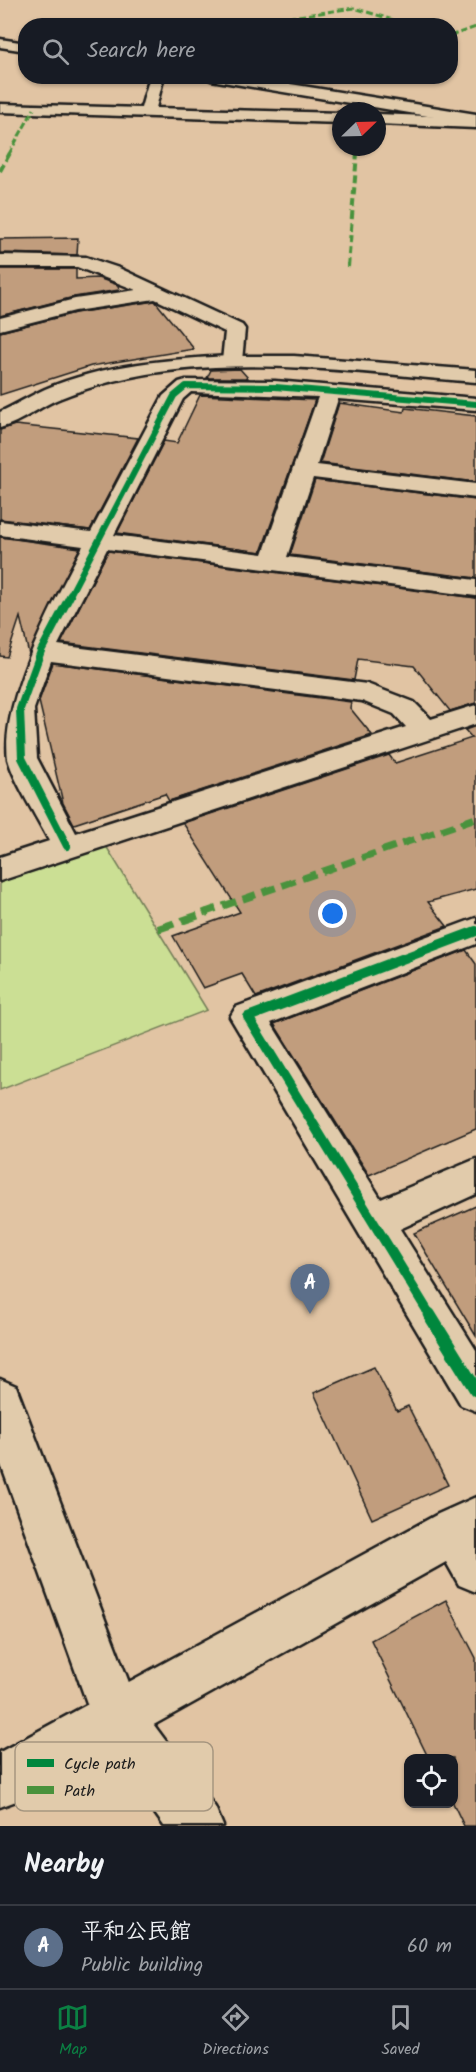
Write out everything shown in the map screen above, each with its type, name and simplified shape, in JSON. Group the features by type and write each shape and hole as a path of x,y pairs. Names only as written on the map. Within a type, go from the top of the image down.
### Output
{"street":[{"path":"0,43 18,46"},
{"path":"147,112 155,84"},
{"path":"257,84 476,121"},
{"path":"0,108 332,118"},
{"path":"386,119 476,121"},
{"path":"0,261 79,261 112,272 235,329 232,361"},
{"path":"0,324 75,305 159,293"},
{"path":"0,421 23,407 84,381 156,366 232,361 476,376"},
{"path":"68,846 22,758 20,709 41,651 174,396 186,386 275,387 476,404"},
{"path":"273,562 330,392"},
{"path":"305,471 476,491"},
{"path":"0,528 476,588"},
{"path":"41,651 367,693 404,708 426,731"},
{"path":"0,869 476,714"},
{"path":"476,931 248,1017 476,1390"},
{"path":"373,1222 476,1176"},
{"path":"0,1401 117,1717 135,1742"},
{"path":"71,1742 469,1540"},
{"path":"0,1780 15,1772"},
{"path":"185,1811 196,1826"}],"green space":[{"path":"106,846 207,1010 0,1090 0,882"}],"building":[{"path":"78,238 77,255 0,253 0,239"},
{"path":"0,269 76,269 76,279 98,278 118,285 119,290 74,297 0,316"},
{"path":"155,301 194,349 91,366 0,395 0,332 75,313"},
{"path":"240,369 248,378 207,378 211,370"},
{"path":"200,395 315,400 261,552 117,533 164,441 177,443"},
{"path":"339,403 404,412 405,408 476,416 476,482 320,463"},
{"path":"15,425 138,438 90,530 0,519 0,430"},
{"path":"315,480 476,500 476,578 290,555"},
{"path":"0,537 80,548 29,654 20,617 7,657 0,656"},
{"path":"108,551 476,598 476,703 450,711 414,666 358,659 354,680 61,643"},
{"path":"53,663 351,702 350,708 372,735 169,801 165,794 74,824 63,803 39,701"},
{"path":"476,726 476,889 428,902 447,926 256,997 242,974 203,988 173,936 240,912 183,823 389,755 395,763 472,738 465,730"},
{"path":"466,950 476,964 476,1129 369,1175 274,1024"},
{"path":"476,1206 476,1336 414,1233"},
{"path":"374,1367 397,1411 408,1406 448,1485 372,1519 314,1393"},
{"path":"446,1600 476,1658 476,1826 464,1826 455,1808 458,1808 458,1754 427,1754 371,1640"}],"marked path":[{"path":"285,18 354,8 387,18"},
{"path":"458,33 476,27"},
{"path":"0,171 34,109"},
{"path":"348,267 356,156"},
{"path":"158,929 476,818"}],"cycle path":[{"path":"67,846 22,758 20,709 41,651 174,396 186,386 275,387 476,404"},
{"path":"476,931 248,1017 476,1390"}],"place":[{"name":"平和公民館","path":"310,1314"}]}
